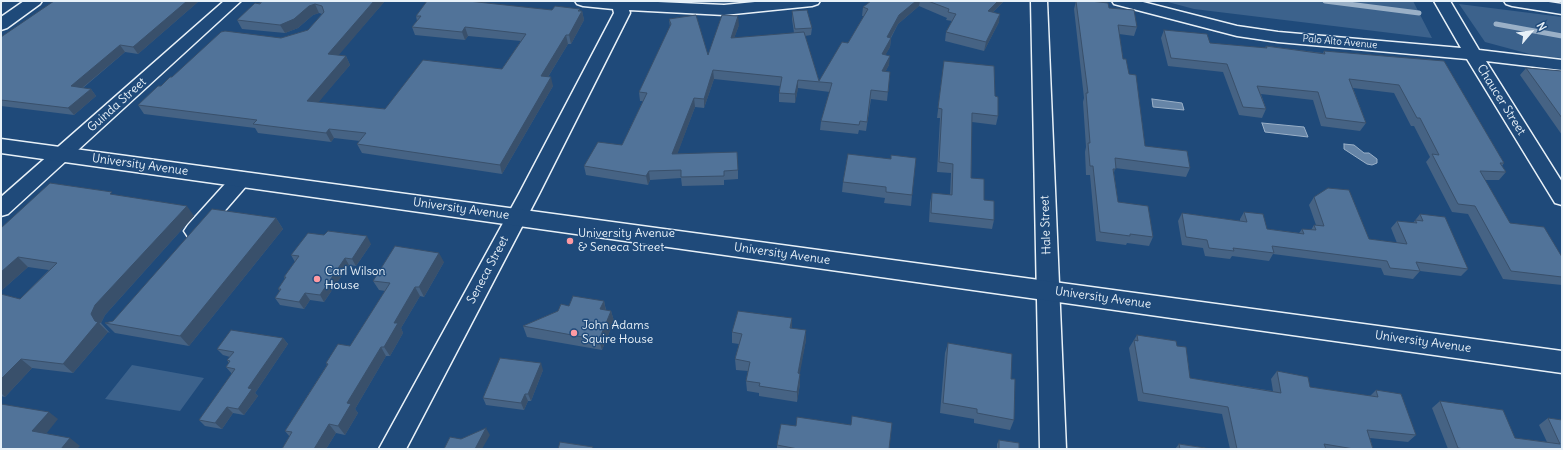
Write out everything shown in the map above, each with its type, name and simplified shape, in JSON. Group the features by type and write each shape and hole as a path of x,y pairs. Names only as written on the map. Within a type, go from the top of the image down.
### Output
{"main road":[{"name":"University Avenue","path":"1,146 1562,362"}],"street":[{"path":"1,24 34,1"},
{"name":"Guinda Street","path":"1,209 233,1"},
{"path":"583,1 724,10 812,1"},
{"name":"Hale Street","path":"1039,1 1053,449"},
{"name":"Palo Alto Avenue","path":"1120,1 1237,31 1278,37 1473,55 1562,65"},
{"name":"Chaucer Street","path":"1442,1 1473,55 1562,198"},
{"path":"1512,1 1562,9"},
{"name":"Seneca Street","path":"392,449 516,217 622,13 618,3"},
{"path":"201,30 223,33"},
{"path":"180,248 241,179"}],"shaded area":[{"path":"658,1 779,1 749,4 711,5 668,3"},
{"path":"1164,1 1413,1 1432,38 1194,9"},
{"path":"1459,4 1562,17 1562,58 1537,56 1485,42"},
{"path":"1152,99 1182,103 1184,110 1153,107"},
{"path":"1262,123 1304,127 1308,137 1265,132"},
{"path":"1344,144 1354,145 1364,153 1369,153 1377,159 1377,163 1372,165 1367,164 1344,149"},
{"path":"132,365 204,378 180,411 105,399"}],"building":[{"path":"54,1 187,1 133,47 120,45 71,86 91,89 68,108 1,100 1,37"},
{"path":"262,1 374,1 328,54 346,56 307,101 385,109 423,60 502,69 526,34 465,27 462,32 412,27 421,16 416,16 427,1 468,1 552,10 555,6 580,9 578,11 582,11 569,35 566,35 541,76 551,77 500,165 357,144 366,133 329,129 326,133 253,124 257,120 138,105 158,86 161,86 170,77 172,77 221,32 225,31 281,38 308,30 324,12 322,6 315,4 309,6 294,19 280,25 237,20 255,3 260,4"},
{"path":"871,1 916,1 899,15 887,37 891,38 882,54 890,56 882,71 890,72 888,92 871,90 867,122 860,121 859,125 821,121 832,83 798,80 795,94 779,93 782,77 713,70 704,99 694,98 672,154 737,152 738,170 724,171 724,176 681,177 681,170 649,171 646,176 584,166 598,142 622,145 647,93 639,92 671,24 669,19 696,15 708,55 722,15 738,16 731,38 804,32 819,81 842,42 848,43 868,9 863,7"},
{"path":"928,1 998,1 988,11 1000,14 986,42 946,32 956,14 948,12 949,9"},
{"path":"1076,1 1108,3 1109,8 1134,10 1137,27 1118,25 1123,59 1126,59 1129,74 1136,75 1145,146 1187,151 1190,168 1115,158 1116,169 1113,169 1118,202 1148,206 1153,237 1100,232 1093,166 1090,166 1088,143 1090,143 1086,93 1088,93"},
{"path":"807,10 812,28 795,29 792,11"},
{"path":"1164,30 1207,34 1210,43 1267,48 1266,46 1325,54 1324,51 1444,61 1504,163 1500,163 1506,172 1480,171 1510,223 1544,227 1562,257 1562,277 1511,271 1475,206 1458,204 1432,154 1439,155 1420,118 1417,118 1399,85 1349,79 1366,123 1326,118 1318,92 1257,86 1266,109 1243,107 1227,64 1171,58"},
{"path":"944,61 994,66 995,96 998,97 998,116 972,113 971,178 984,179 984,200 994,201 994,220 931,213 932,193 952,195 953,164 939,162 942,109 938,108"},
{"path":"1526,68 1562,71 1562,118"},
{"path":"848,154 891,159 891,155 916,158 912,195 886,192 886,187 843,182"},
{"path":"50,183 112,192 110,194 187,206 95,305 91,314 95,321 98,322 63,364 21,359 1,379 1,294 20,299 57,263 18,257 1,272 1,228"},
{"path":"1328,188 1349,190 1369,239 1407,244 1397,221 1417,223 1415,220 1423,221 1420,214 1445,217 1468,269 1416,262 1420,271 1390,268 1387,261 1272,246 1274,253 1233,248 1234,251 1209,248 1207,240 1186,237 1182,213 1247,222 1244,212 1263,214 1267,229 1304,234 1302,229 1316,230 1314,225 1324,226 1314,197"},
{"path":"212,209 276,218 180,336 105,323 113,321"},
{"name":"Carl Wilson House","path":"328,231 367,236 352,259 345,258 320,295 305,293 299,302 275,298 281,289 278,289 286,277 284,277 299,256 291,255 308,233 324,235"},
{"path":"395,246 439,253 419,287 415,287 394,323 398,323 384,347 381,347 347,403 351,404 338,426 329,424 314,449 282,449 292,432 285,431 328,364 326,363 338,344 350,346 390,283 373,281"},
{"path":"573,296 604,301 600,309 611,311 599,340 523,326 558,311 561,304 569,306"},
{"path":"738,311 792,318 790,328 806,330 798,373 800,374 797,392 759,386 760,383 746,381 750,362 735,359 742,334 732,332"},
{"path":"231,330 283,338 248,388 252,389 238,409 227,407 215,423 199,420 235,369 226,367 230,361 227,360 234,352 217,349"},
{"path":"1137,335 1176,341 1177,346 1186,347 1190,378 1281,393 1277,371 1308,377 1310,387 1378,397 1376,390 1401,394 1416,435 1367,430 1373,449 1354,449 1324,444 1326,449 1237,449 1228,407 1143,393 1134,340 1138,341"},
{"path":"948,343 1012,354 1011,379 1015,379 1014,420 977,413 977,409 943,403"},
{"path":"500,358 541,363 528,394 525,394 521,403 483,398"},
{"path":"1440,401 1503,410 1515,438 1560,444 1548,418 1562,420 1562,449 1458,448"},
{"path":"1,404 49,412 32,431 70,438 61,449 1,449"},
{"path":"852,416 892,423 889,449 798,449 777,445 781,424 796,426 797,417 851,425"},
{"path":"486,428 475,449 444,449 450,437 461,439"},
{"path":"999,440 1019,443 1019,449 999,449"},
{"path":"560,442 593,447 592,449 558,449"},
{"path":"1179,444 1212,449 1180,449"}],"waterway":[{"path":"1325,1 1419,13"},
{"path":"1496,24 1562,36"}],"place":[{"name":"University Avenue & Seneca Street","path":"570,241"},
{"name":"Carl Wilson House","path":"317,279"},
{"name":"John Adams Squire House","path":"574,333"}]}
